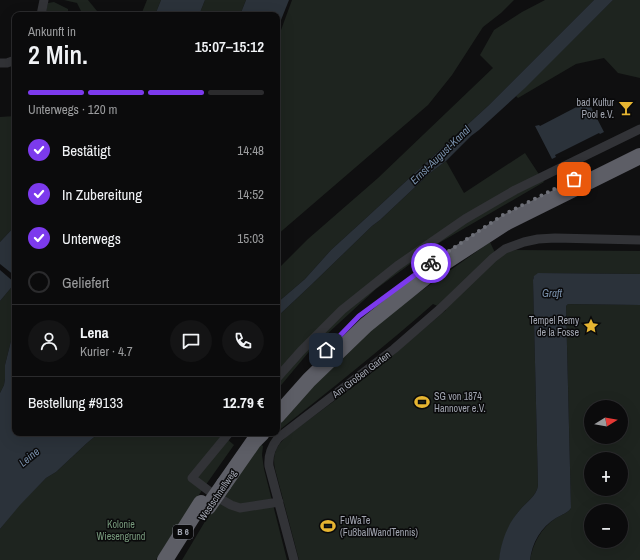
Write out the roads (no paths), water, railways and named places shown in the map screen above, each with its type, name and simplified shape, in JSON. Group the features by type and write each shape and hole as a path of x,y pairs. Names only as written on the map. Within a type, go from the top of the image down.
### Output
{"highway":[{"path":"280,399 303,372 359,316 433,261 503,215 640,147"},
{"path":"280,413 309,380 366,325 439,266 507,222 640,156"},
{"name":"Westschnellweg","path":"165,560 220,482 248,436"},
{"name":"Westschnellweg","path":"220,482 259,436"},
{"name":"Westschnellweg","path":"176,560 204,505"}],"street":[{"path":"42,12 44,0"},
{"path":"0,63 12,61"},
{"path":"280,374 300,351 342,310 397,266 465,219 515,190 640,129"},
{"name":"Am Großen Garten","path":"294,560 269,466 268,457 272,445 278,438 394,349 440,309 493,258 505,249 513,245 538,239 640,240"},
{"path":"227,436 192,478 217,497 240,508 279,502"}],"water":[{"path":"161,0 205,0 200,12 156,12"},
{"path":"246,0 289,0 280,22 280,12 241,12"},
{"name":"Ernst-August-Kanal","path":"594,0 613,0 525,88 471,136 446,161 430,173 372,226 280,314 280,300 305,279 331,250 489,105"},
{"path":"588,101 604,132 599,133 555,155 556,157 552,159 535,126 540,126"},
{"path":"12,229 12,287 0,301 0,242"},
{"name":"Graft","path":"538,273 640,274 640,305 568,304 566,306 571,508 546,526 538,536 530,560 499,560 501,547 508,528 515,516 533,496 538,486 533,280 534,276"},
{"name":"Leine","path":"12,340 12,436 95,436 56,472 46,478 20,505 0,529 0,393 4,385 5,365"}],"place":[{"name":"bad Kultur Pool e.V.","path":"626,108"},
{"name":"Tempel Remy de la Fosse","path":"591,326"},
{"name":"SG von 1874 Hannover e.V.","path":"422,402"},
{"name":"FuWaTe (FußballWandTennis)","path":"328,526"}],"park label":[{"name":"Kolonie Wiesengrund","path":"121,530"}]}
